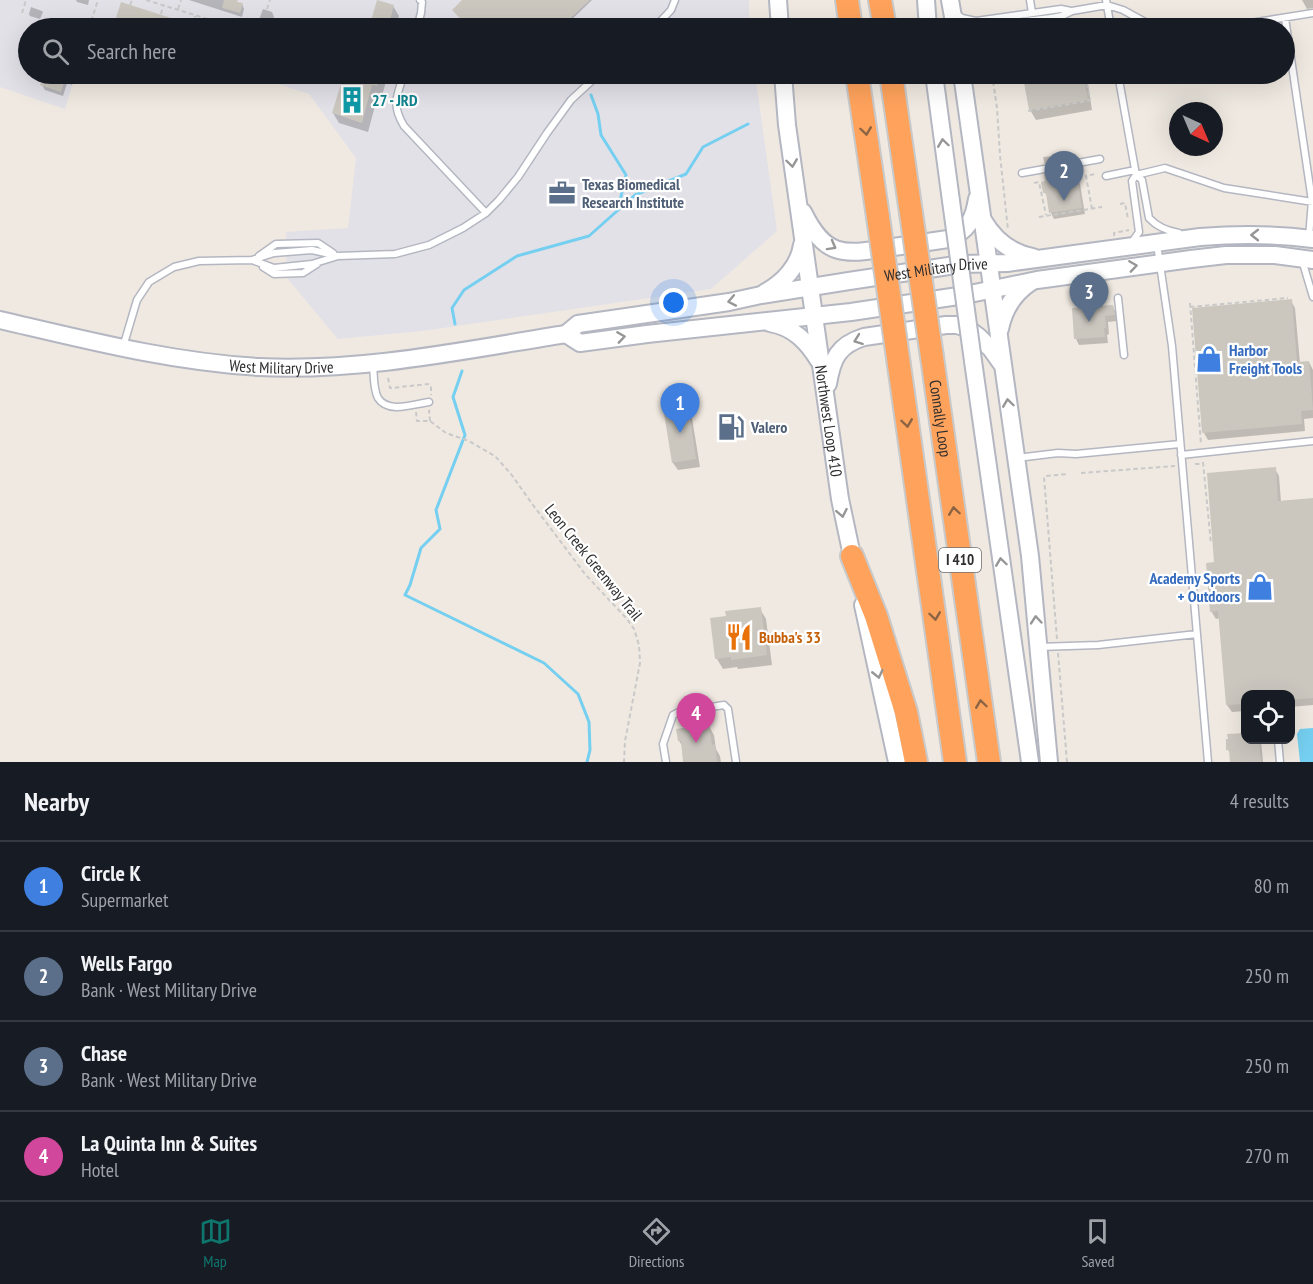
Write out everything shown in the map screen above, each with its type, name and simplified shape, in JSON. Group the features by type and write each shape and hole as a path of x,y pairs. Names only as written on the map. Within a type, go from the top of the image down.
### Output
{"highway":[{"path":"847,0 850,18"},
{"path":"880,0 883,18"},
{"name":"Connally Loop","path":"858,84 955,762"},
{"name":"Connally Loop","path":"892,84 989,762"},
{"path":"852,556 876,616 906,712 916,762"}],"main road":[{"path":"778,0 779,18"},
{"path":"926,0 927,18"},
{"name":"Northwest Loop 410","path":"784,84 840,499 897,762"},
{"path":"934,84 1030,762"},
{"path":"963,84 1031,566 1049,762"},
{"path":"798,201 815,232 824,242 840,251 859,252 954,237 965,229 974,214 978,184"},
{"path":"983,220 993,235 1013,251 1027,256 1049,258"},
{"name":"West Military Drive","path":"0,320 185,360 261,367 310,367 373,363 566,334 578,324 962,264 1007,263 1049,258 1128,236 1157,243 1227,235 1278,235 1311,239"},
{"path":"761,295 780,282 794,266 800,256 803,238"},
{"path":"1250,255 1287,247 1303,248 1311,239"},
{"name":"West Military Drive","path":"566,334 580,343 647,333 815,316 965,295 1036,280 1226,255 1275,255 1307,259"},
{"path":"999,336 1008,305 1025,286 1036,280"},
{"path":"758,322 777,324 795,332 809,347 821,366"},
{"path":"826,396 831,369 837,355 849,343 864,337 957,325 967,328 979,337 1003,366"}],"lane":[{"path":"420,0 422,2 420,18"},
{"path":"663,18 671,10 675,0"},
{"path":"1030,0 1032,14"},
{"path":"1107,3 1109,18"},
{"path":"1051,18 1107,3 1138,18"},
{"path":"951,5 962,18"},
{"path":"1000,18 1060,9 1072,11"},
{"path":"1285,18 1313,13"},
{"path":"401,84 396,102 398,115 404,126 486,213"},
{"path":"123,348 136,300 149,282 174,267 200,261 252,260 274,253 312,250 338,256 395,254 429,245 463,228 486,213 499,200 518,177 571,100 588,84"},
{"path":"1120,84 1136,173 1142,180 1149,218 1171,232 1200,237"},
{"path":"1295,84 1312,202 1311,239"},
{"path":"1023,173 1100,159"},
{"path":"1106,176 1165,168 1224,189 1312,202"},
{"path":"1128,236 1139,232 1132,182 1136,173"},
{"path":"1157,243 1172,346 1208,762"},
{"path":"252,260 274,274 303,273 322,261 338,256"},
{"path":"1307,259 1313,297"},
{"path":"1118,298 1124,355"},
{"path":"373,363 378,398 385,405 394,407 430,400"},
{"path":"1181,455 1313,441"},
{"path":"1016,458 1180,444"},
{"path":"1039,647 1098,645 1197,634"},
{"path":"666,762 663,744 674,715 679,711 724,705 728,709 735,762"},
{"path":"1278,744 1280,762"}],"path":[{"path":"22,13 26,0"},
{"path":"92,18 98,0"},
{"path":"130,5 132,0"},
{"path":"146,0 203,18"},
{"path":"178,10 181,0"},
{"path":"267,9 270,0"},
{"path":"161,14 164,5"},
{"path":"993,84 1009,236"},
{"path":"1028,111 1088,100 1090,99 1087,84"},
{"path":"1092,209 1086,176 1095,174"},
{"path":"1034,183 1039,182 1046,215"},
{"path":"1120,204 1125,204 1128,220"},
{"path":"1039,217 1102,207"},
{"path":"1201,444 1190,305 1288,298"},
{"path":"388,378 390,388 428,384 431,386 430,400"},
{"name":"Leon Creek Greenway Trail","path":"415,404 417,420 430,421 450,434 469,441 495,456 511,474 585,574 634,629 639,645 640,663 625,741 624,762"},
{"path":"430,421 429,411 432,410"},
{"path":"1203,459 1211,544"},
{"path":"1195,464 1203,464"},
{"path":"1081,473 1178,466"},
{"path":"1067,762 1044,477 1068,474"}],"shaded area":[{"path":"0,0 749,0 749,18 18,18 18,84 73,84 65,109 0,87"},
{"name":"Texas Biomedical Research Institute","path":"278,84 756,84 777,231 711,289 422,331 338,339 287,278 286,232 348,228 356,158 309,94"}],"water":[{"path":"1313,728 1313,762 1300,762 1297,734 1300,729"}],"building":[{"path":"224,0 238,0 237,2 243,3 240,13 222,8"},
{"path":"377,0 394,5 391,18 372,18"},
{"path":"462,0 590,0 571,18 460,18 452,10"},
{"path":"121,2 171,18 116,18"},
{"path":"40,84 64,84 61,92"},
{"name":"27 - JRD","path":"341,84 378,84 377,86 372,85 362,123 332,113"},
{"path":"1024,84 1085,84 1088,100 1029,110"},
{"path":"1058,172 1059,179 1077,176 1082,208 1049,213 1046,193 1043,193 1041,182 1045,181 1044,174"},
{"path":"1292,299 1297,362 1309,361 1313,410 1301,411 1302,424 1202,433 1192,308"},
{"path":"1113,305 1115,315 1105,316 1105,337 1074,339 1072,308"},
{"path":"688,403 696,459 672,463 663,407"},
{"name":"Academy Sports + Outdoors","path":"1276,467 1278,501 1313,498 1313,698 1295,700 1295,690 1241,690 1241,704 1226,705 1218,611 1210,612 1206,563 1214,562 1207,473"},
{"name":"Bubba's 33","path":"761,607 767,655 731,660 731,657 715,659 710,618 726,616 725,611"},
{"path":"709,724 717,762 683,762 681,741 678,741 676,729"},
{"path":"1241,733 1241,744 1259,744 1261,762 1230,762 1229,750 1226,750 1227,734"}],"waterway":[{"path":"591,95 598,114 601,135 626,175 618,209"},
{"path":"455,324 452,308 464,290 517,256 589,236 635,195 686,174 703,147 748,124"},
{"path":"462,371 453,397 465,435 436,510 440,529 421,548 405,595 544,663 578,694 589,722 590,750 587,762"}],"place":[{"name":"27 - JRD","path":"352,100"},
{"name":"Texas Biomedical Research Institute","path":"562,193"},
{"name":"Wells Fargo","path":"1064,201"},
{"name":"Chase","path":"1089,322"},
{"name":"Harbor Freight Tools","path":"1209,359"},
{"name":"Valero","path":"731,427"},
{"name":"Circle K","path":"680,433"},
{"name":"Academy Sports + Outdoors","path":"1260,587"},
{"name":"Bubba's 33","path":"739,637"},
{"name":"La Quinta Inn & Suites","path":"696,743"}]}
